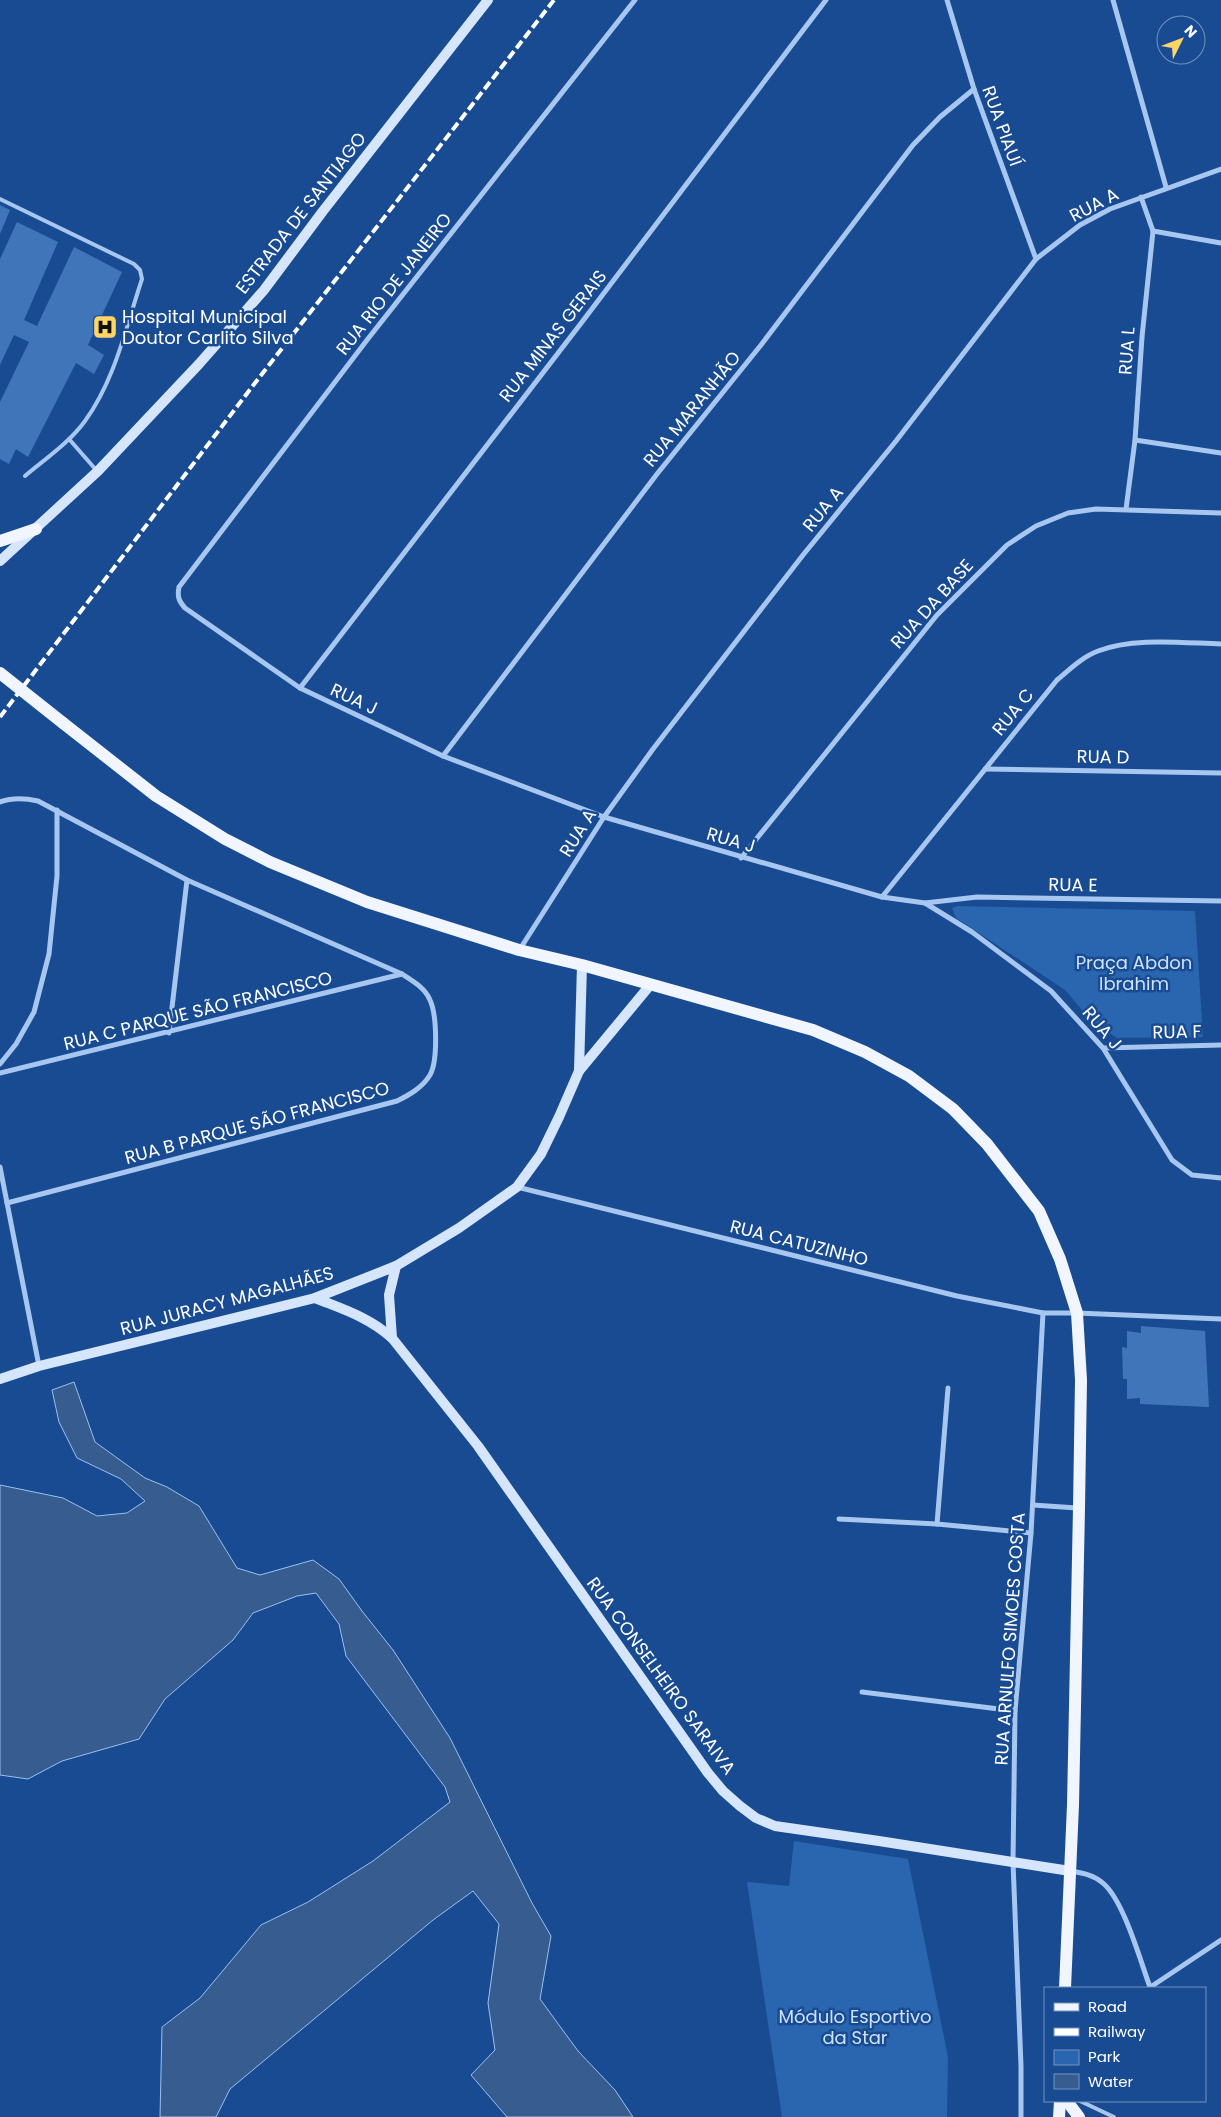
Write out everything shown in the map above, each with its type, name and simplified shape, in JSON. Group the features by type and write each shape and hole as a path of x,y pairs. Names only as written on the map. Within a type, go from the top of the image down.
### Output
{"main road":[{"path":"0,541 36,529"},
{"path":"0,673 156,796 225,839 270,862 366,902 519,950 582,965 813,1030 865,1052 909,1076 953,1109 987,1144 1039,1211 1060,1259 1077,1313 1081,1380 1079,1508 1070,1871 1065,1987"},
{"path":"1059,2117 1060,2102"},
{"path":"1068,2102 1079,2117"}],"street":[{"name":"ESTRADA DE SANTIAGO","path":"0,562 98,471 199,364 264,290 323,211 488,0"},
{"name":"RUA RIO DE JANEIRO","path":"179,587 367,340 635,0"},
{"name":"RUA MINAS GERAIS","path":"300,688 582,322 826,0"},
{"name":"RUA PIAUÍ","path":"947,0 974,89 1036,260"},
{"path":"1113,0 1166,187"},
{"name":"RUA MARANHÃO","path":"443,756 651,482 767,337 914,145 940,117 974,89"},
{"name":"RUA A","path":"519,950 604,817 677,718 1036,260 1080,225 1110,209 1166,187 1221,169"},
{"name":"RUA L","path":"1126,509 1135,440 1142,337 1153,231 1141,197"},
{"path":"1153,231 1221,243"},
{"path":"1135,440 1221,454"},
{"name":"RUA DA BASE","path":"741,858 937,615 1007,545 1036,526 1068,513 1096,508 1221,513"},
{"name":"RUA J","path":"179,587 178,596 185,608 300,688 443,756 604,817 741,858 882,897 925,903 972,932 1051,991 1103,1048 1172,1160 1192,1175 1221,1178"},
{"name":"RUA C","path":"882,897 1057,680 1076,664 1097,651 1124,644 1221,644"},
{"name":"RUA D","path":"985,769 1221,773"},
{"name":"RUA B PARQUE SÃO FRANCISCO","path":"0,802 7,799 24,798 38,801 187,880 402,974 420,986 430,1000 434,1020 435,1060 430,1075 409,1095 396,1101 7,1203"},
{"path":"0,1064 16,1044 34,1012 49,954 56,876 56,810"},
{"path":"169,1032 187,880"},
{"name":"RUA E","path":"925,903 977,897 1221,901"},
{"path":"579,1071 582,965"},
{"name":"RUA C PARQUE SÃO FRANCISCO","path":"0,1073 402,974"},
{"path":"579,1071 651,984"},
{"name":"RUA F","path":"1103,1048 1221,1045"},
{"name":"RUA JURACY MAGALHÃES","path":"0,1379 39,1366 315,1298 396,1266 459,1228 517,1187 541,1154 579,1071"},
{"path":"0,1167 39,1366"},
{"name":"RUA CATUZINHO","path":"517,1187 957,1296 1043,1314 1077,1313 1221,1319"},
{"path":"392,1338 389,1295 396,1266"},
{"name":"RUA CONSELHEIRO SARAIVA","path":"315,1298 362,1317 380,1327 392,1338 478,1446 708,1773 740,1806 756,1818 775,1826 1070,1871"},
{"name":"RUA ARNULFO SIMOES COSTA","path":"1021,2117 1021,2066 1013,1862 1015,1711 1032,1533 1043,1314"},
{"path":"938,1524 948,1388"},
{"path":"1033,1505 1079,1508"},
{"path":"838,1519 938,1524 1032,1533"},
{"path":"862,1692 1015,1711"},
{"path":"1070,1871 1094,1877 1104,1884 1115,1900 1149,1987"},
{"path":"1150,1987 1221,1940"}],"lane":[{"path":"0,199 134,264 138,268 142,279 108,380 97,404 69,439 25,476"},
{"path":"69,439 98,471"},
{"path":"1082,2102 1114,2117"}],"green space":[{"name":"Praça Abdon Ibrahim","path":"957,906 1195,911 1203,1037 1117,1038 1091,1021 1066,991 956,918 952,908"},
{"name":"Módulo Esportivo da Star","path":"794,1841 908,1859 948,2057 947,2117 782,2117 747,1882 789,1886"}],"water":[{"path":"74,1382 95,1442 145,1478 167,1487 199,1506 237,1568 260,1575 313,1560 339,1579 393,1650 450,1738 532,1903 551,1936 540,1999 578,2051 615,2090 633,2117 507,2117 471,2075 495,2050 488,2003 499,1924 473,1891 433,1920 230,2089 216,2117 160,2117 162,2027 200,1998 261,1925 308,1902 373,1861 450,1802 445,1787 346,1656 339,1624 316,1593 297,1596 253,1613 233,1640 165,1699 139,1739 62,1761 28,1779 0,1775 0,1485 63,1498 97,1516 127,1513 145,1501 121,1479 77,1458 59,1422 52,1390"}],"building":[{"path":"0,205 10,210 0,234"},
{"path":"17,222 58,242 24,320 37,326 74,247 122,272 88,345 104,355 94,374 76,363 28,457 16,449 9,464 0,459 0,402 29,342 14,335 0,365 0,259"},
{"path":"1141,1326 1205,1331 1209,1407 1140,1404 1140,1398 1127,1399 1127,1379 1123,1379 1122,1347 1127,1348 1127,1331 1141,1333"}],"railway":[{"path":"0,717 255,383 554,0"}],"place":[{"name":"Hospital Municipal Doutor Carlito Silva","path":"105,327"}]}
